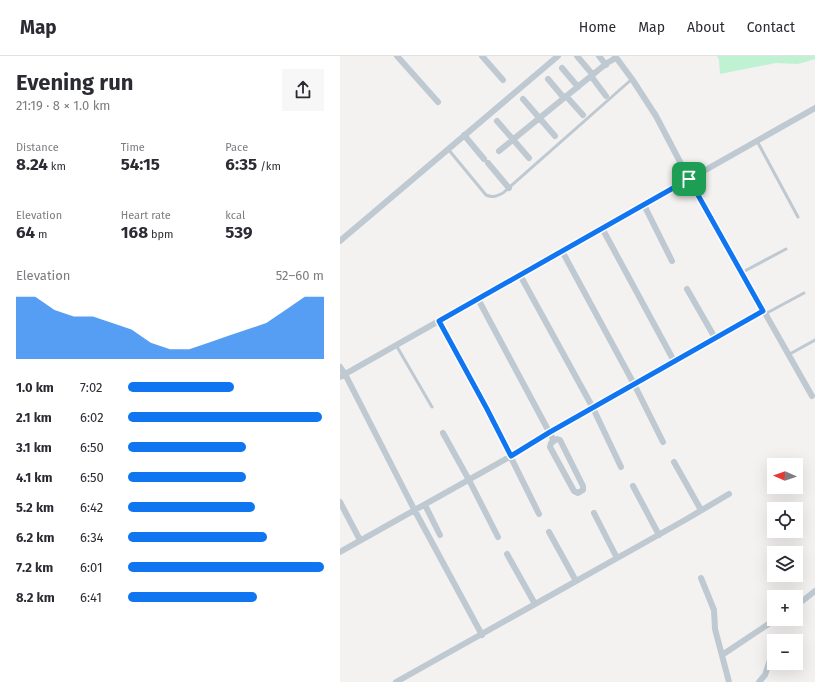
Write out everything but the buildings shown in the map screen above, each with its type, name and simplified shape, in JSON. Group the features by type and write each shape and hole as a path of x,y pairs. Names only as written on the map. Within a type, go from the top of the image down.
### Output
{"street":[{"path":"397,56 438,102"},
{"path":"482,56 503,80"},
{"path":"340,240 558,56"},
{"path":"577,56 606,96"},
{"path":"598,56 606,64"},
{"path":"499,151 615,57 632,79 665,132 741,273 812,396"},
{"path":"562,68 578,87"},
{"path":"548,78 583,115"},
{"path":"523,99 555,136"},
{"path":"342,375 815,108"},
{"path":"497,121 529,158"},
{"path":"464,135 509,188"},
{"path":"644,205 672,261"},
{"path":"602,228 674,361"},
{"path":"562,251 634,384 663,442"},
{"path":"520,275 593,408 621,467"},
{"path":"687,289 715,338"},
{"path":"478,299 554,441"},
{"path":"340,552 415,511 674,361 764,313"},
{"path":"439,321 487,409 539,514"},
{"path":"340,367 342,375 482,635"},
{"path":"443,433 498,537"},
{"path":"557,439 560,440 583,486 583,490 578,493 574,491 550,447 551,443 554,441 557,439"},
{"path":"674,462 701,510"},
{"path":"633,486 659,535"},
{"path":"396,682 482,635 729,494"},
{"path":"340,502 360,540"},
{"path":"425,505 440,535"},
{"path":"594,513 617,558"},
{"path":"549,532 576,581"},
{"path":"507,554 535,604"},
{"path":"700,578 714,610 715,629 729,682"},
{"path":"803,600 815,591"},
{"path":"722,655 767,625"},
{"path":"759,682 765,675 767,669"}],"lane":[{"path":"448,149 486,195 491,197 497,196 509,188 632,79"},
{"path":"757,141 798,217"},
{"path":"741,273 786,249"},
{"path":"764,313 804,293"},
{"path":"788,355 815,340"},
{"path":"396,345 432,407"}],"green space":[{"path":"717,56 815,56 815,59 798,64 776,63 720,74 719,60"}],"route":[{"path":"689,179 763,311 550,432 511,456 439,321 689,179"}]}
